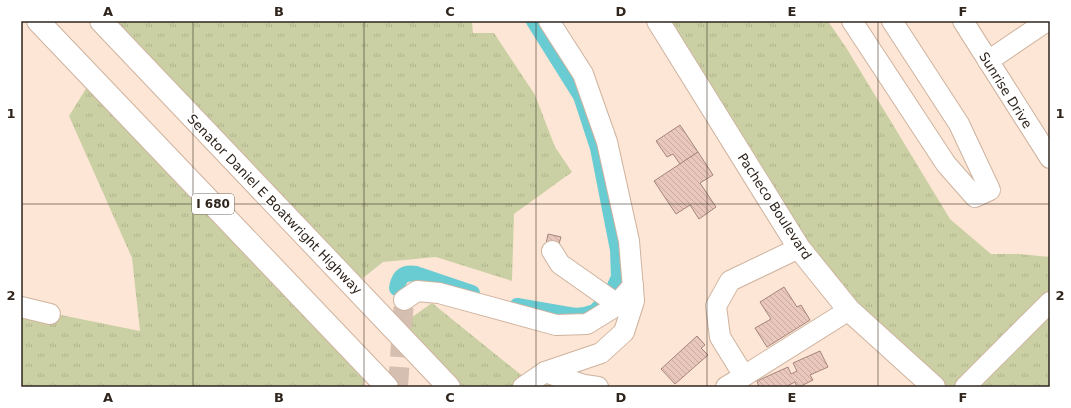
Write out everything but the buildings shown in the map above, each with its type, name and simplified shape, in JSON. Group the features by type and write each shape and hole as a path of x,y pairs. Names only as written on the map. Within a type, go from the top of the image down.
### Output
{"main road":[{"name":"I 680","path":"38,21 387,387"},
{"name":"Senator Daniel E Boatwright Highway","path":"101,21 449,387"},
{"name":"Pacheco Boulevard","path":"658,21 799,248 849,310 934,387"}],"street":[{"path":"523,387 545,372 601,353 624,332 634,301 629,241 607,142 583,74 549,21"},
{"path":"852,21 946,164 975,197 990,190 959,124 892,21"},
{"name":"Sunrise Drive","path":"963,21 1050,158"},
{"path":"988,61 1047,21"},
{"path":"744,376 720,337 716,306 730,281 799,248"},
{"path":"552,251 560,264 617,304"},
{"path":"404,300 417,291 439,294 556,325 587,324 613,308 633,286"},
{"path":"965,387 1050,302"},
{"path":"21,307 50,314"},
{"path":"726,387 849,310"},
{"path":"545,372 584,385 598,387"}],"green space":[{"path":"101,21 472,21 473,33 494,33 535,95 555,147 572,172 514,214 512,281 436,257 383,262 353,286"},
{"path":"658,21 828,21 847,49 950,219 991,254 1019,254 1050,257 1050,387 934,387 849,310"},
{"path":"92,79 365,362 363,387 21,387 21,307 140,331 132,258 69,116"},
{"path":"432,303 530,382 565,387 449,387 395,329"}],"waterway":[{"path":"517,306 575,316 585,315 595,312 610,297 619,277 618,250 598,148 581,96 534,21"},
{"path":"397,288 399,280 405,274 416,274 472,293"}],"tunnel":[{"path":"398,387 404,300"}]}
